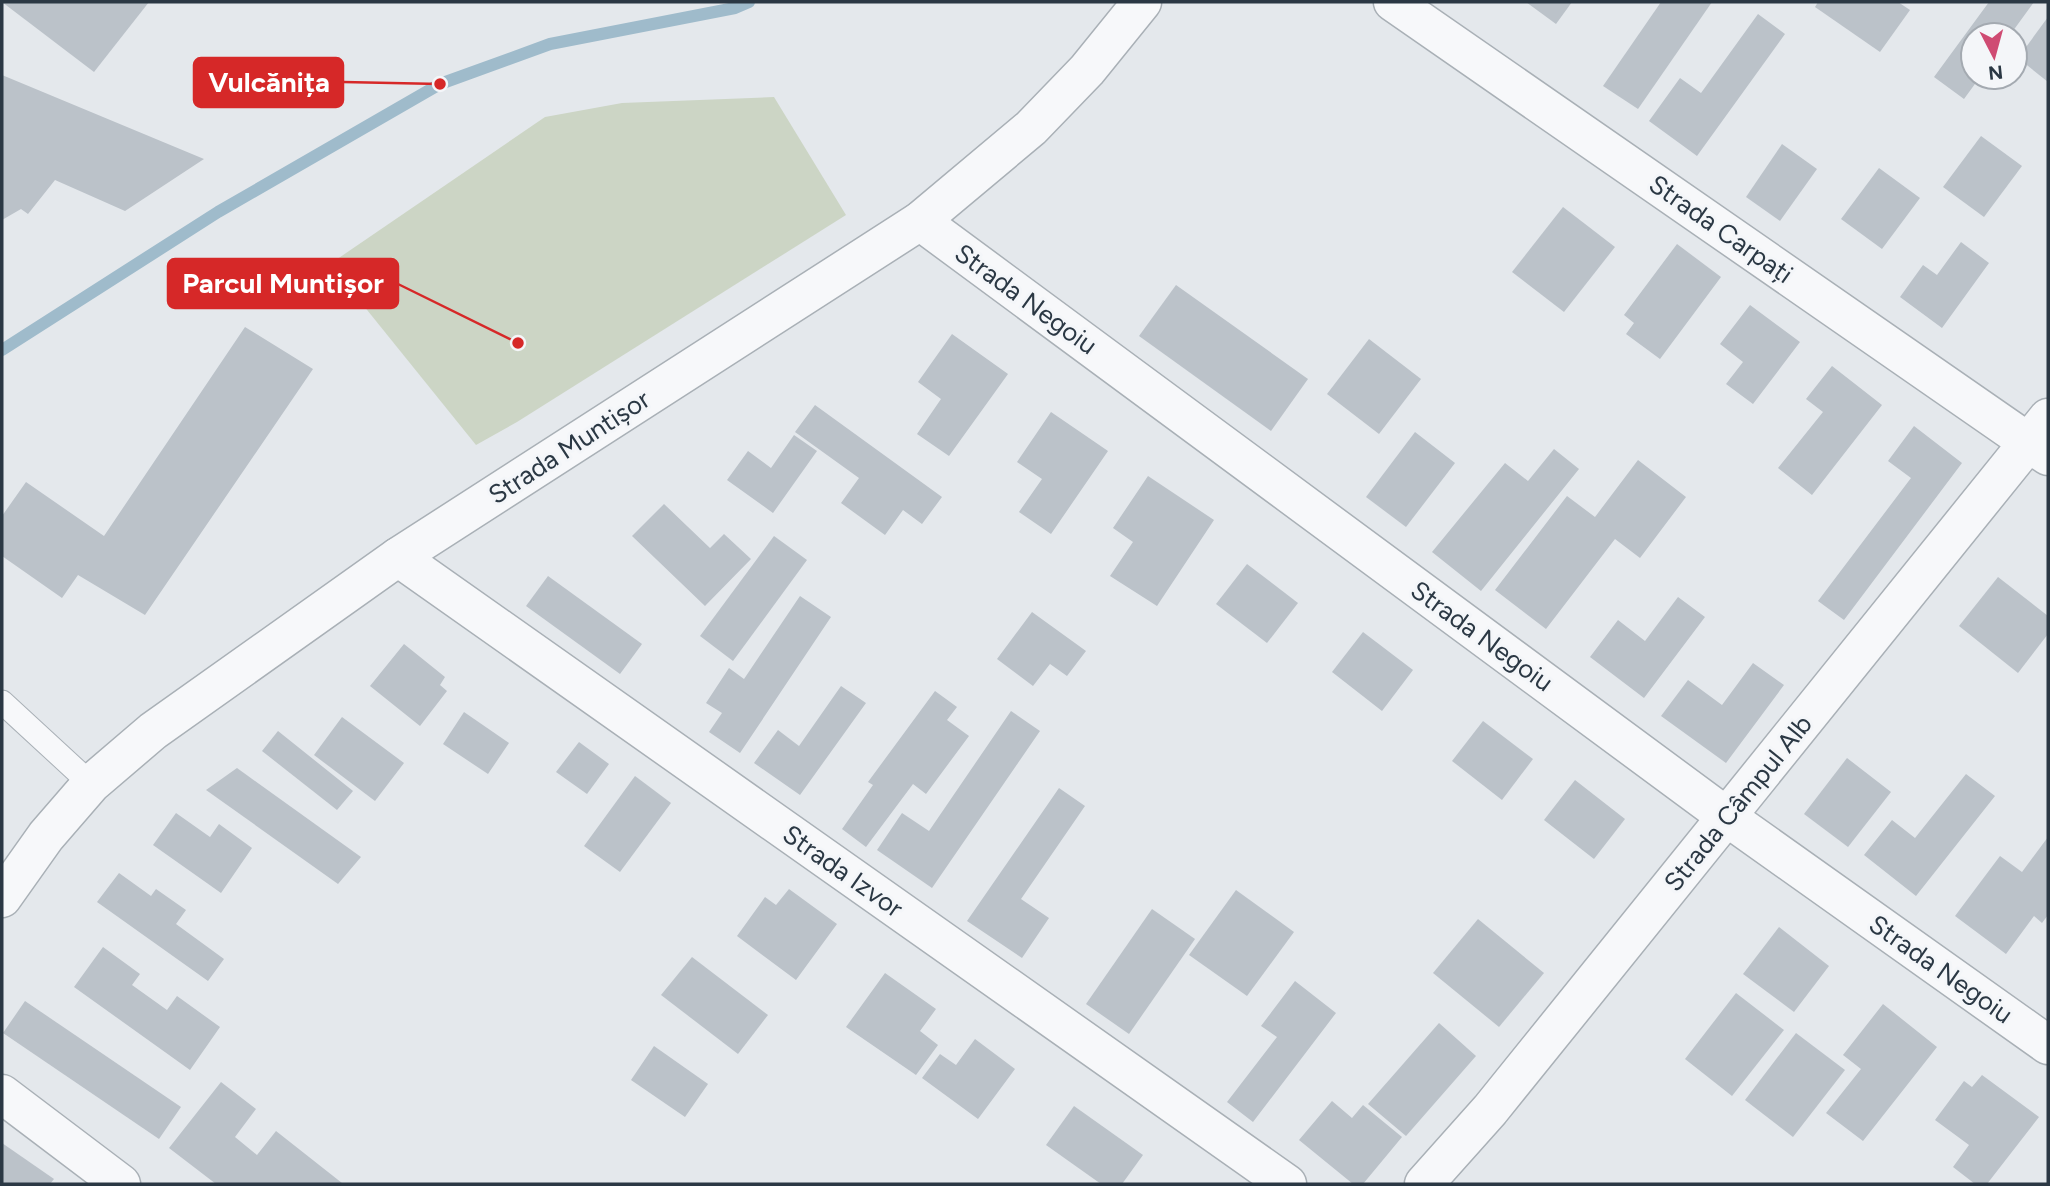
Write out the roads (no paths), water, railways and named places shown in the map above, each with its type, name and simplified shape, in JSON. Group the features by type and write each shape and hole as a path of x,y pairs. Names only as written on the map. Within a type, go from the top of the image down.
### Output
{"street":[{"name":"Strada Muntișor","path":"2,898 46,836 91,784 153,731 398,556 920,221 1031,128 1087,70 1142,2"},
{"name":"Strada Carpați","path":"1393,2 2042,439"},
{"name":"Strada Negoiu","path":"920,221 1727,817 2048,1045"},
{"name":"Strada Câmpul Alb","path":"1424,1184 1490,1110 1727,817 2042,439"},
{"name":"Strada Izvor","path":"398,556 1287,1184"},
{"path":"2,1094 121,1184"}],"lane":[{"path":"2,702 91,784"}],"waterway":[{"path":"2,350 218,212 440,84 550,44 735,8 749,2"}],"place":[{"name":"Vulcănița","path":"440,84"},
{"name":"Parcul Muntișor","path":"518,343"}]}
